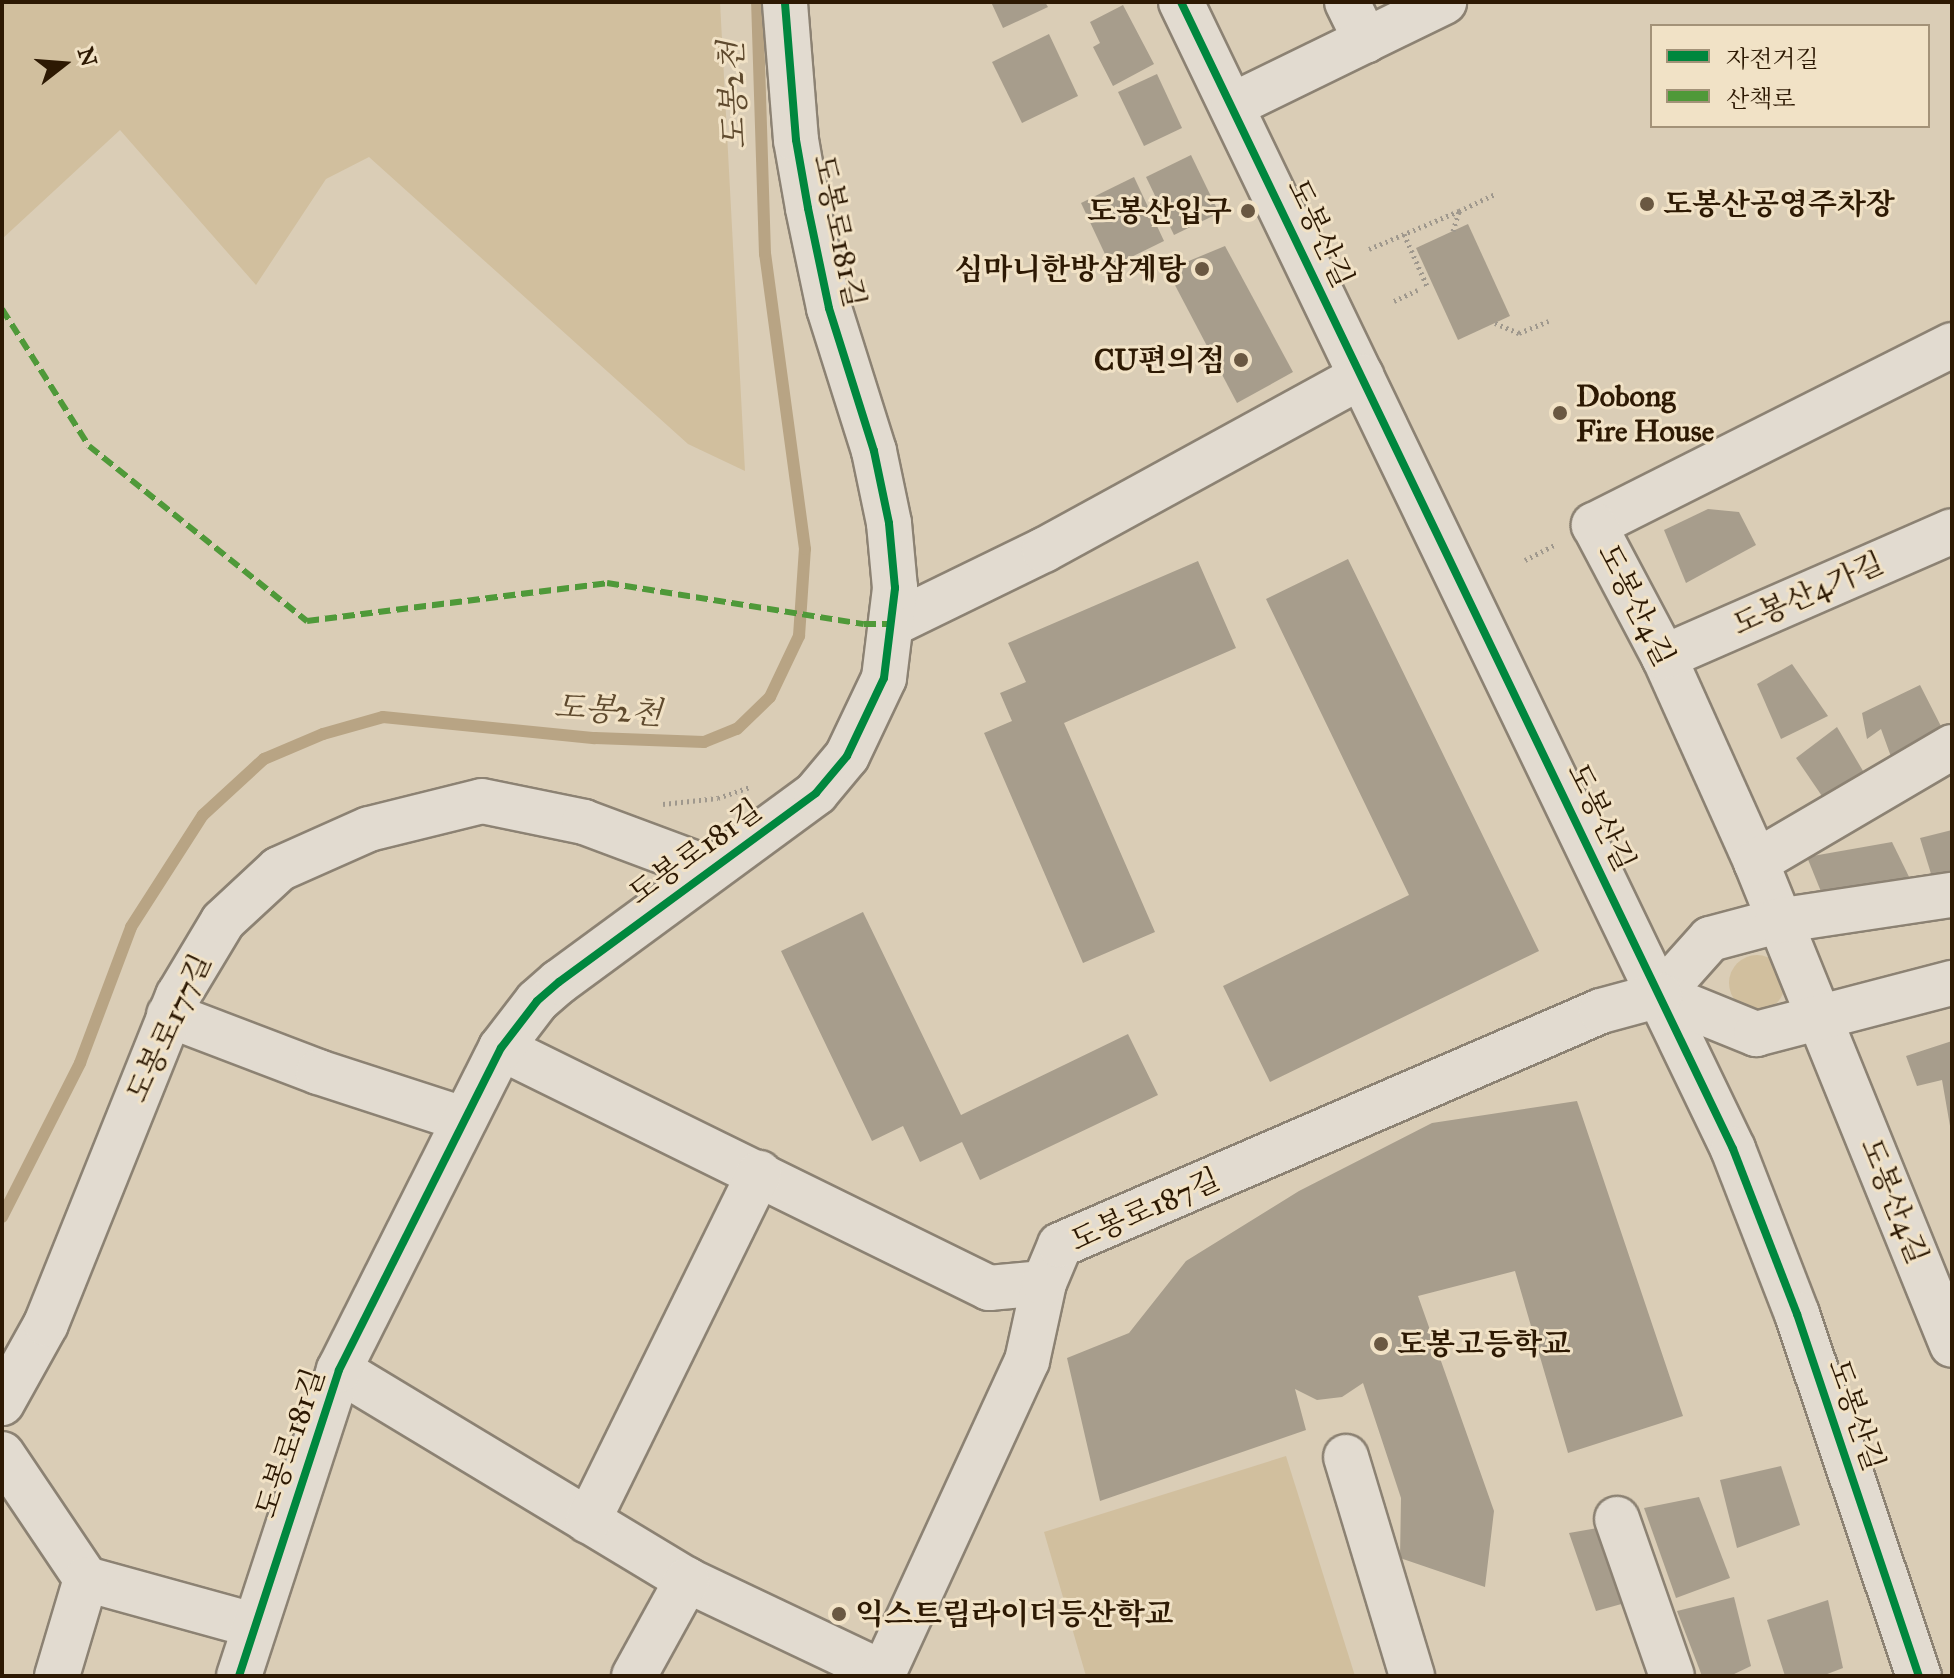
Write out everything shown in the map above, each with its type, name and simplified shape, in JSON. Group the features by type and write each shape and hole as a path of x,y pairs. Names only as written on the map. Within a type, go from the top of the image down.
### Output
{"street":[{"name":"도봉로181길","path":"239,1676 253,1625 339,1370 501,1048 537,1001 559,982 816,793 834,775 884,678 892,624 889,523 874,451 829,308 808,208 796,140 785,2"},
{"name":"도봉산길","path":"1181,2 1733,1149 1797,1314 1907,1673"},
{"path":"1347,2 1366,41"},
{"path":"1233,105 1444,2"},
{"name":"도봉산4길","path":"1948,1326 1777,921 1756,862 1664,657 1594,525 1952,345"},
{"path":"892,624 1044,550 1362,376"},
{"name":"도봉산4가길","path":"1664,657 1952,531"},
{"path":"1756,862 1952,747"},
{"name":"도봉로177길","path":"2,1403 46,1324 169,1015 199,957 254,888 308,853 420,813 482,801 504,803 584,822 710,869"},
{"path":"1952,895 1777,921 1710,939 1660,995 1756,1034 1818,1014 1952,983"},
{"name":"도봉로187길","path":"882,1674 1027,1361 1044,1283 1060,1245 1601,1011 1660,995"},
{"path":"169,1015 318,1072 463,1119"},
{"path":"501,1048 989,1288 1044,1283"},
{"path":"588,1521 759,1173"},
{"name":"도봉로181길","path":"339,1370 687,1580 882,1674"},
{"path":"2,1454 86,1579 253,1625"},
{"path":"1346,1457 1412,1676"},
{"path":"1617,1519 1672,1676"},
{"path":"57,1676 86,1579"},
{"path":"634,1676 687,1580"}],"path":[{"path":"1369,249 1495,194"},
{"path":"1453,231 1459,211"},
{"path":"1404,234 1427,286"},
{"path":"1394,301 1418,290"},
{"path":"1495,323 1519,333 1549,321"},
{"path":"652,804 718,798 755,785"}],"shaded area":[{"path":"2,2 720,2 745,471 688,444 369,157 326,179 256,285 120,130 2,239"},
{"path":"1757,955 1777,963 1785,983 1777,1003 1757,1011 1737,1003 1729,983 1737,963"},
{"path":"1286,1456 1355,1676 1086,1676 1044,1532"}],"building":[{"path":"991,2 1045,2 1048,7 1003,28"},
{"path":"1123,5 1154,64 1113,86 1093,47 1100,43 1090,22"},
{"path":"1049,34 1078,96 1022,123 992,62"},
{"path":"1157,74 1182,128 1144,146 1118,92"},
{"path":"1191,155 1219,213 1174,235 1146,177"},
{"path":"1134,177 1164,241 1111,267 1081,203"},
{"path":"1468,224 1510,316 1458,340 1416,248"},
{"path":"1225,246 1293,372 1237,403 1167,270"},
{"path":"1708,509 1739,512 1756,545 1686,583 1664,530"},
{"path":"1348,559 1539,951 1270,1082 1223,986 1409,895 1266,599"},
{"path":"1198,561 1236,648 1064,723 1155,932 1083,963 984,733 1012,721 1000,693 1026,682 1008,643"},
{"path":"1792,664 1828,716 1781,739 1757,684"},
{"path":"1920,685 1946,736 1894,765 1881,729 1867,739 1862,713"},
{"path":"1837,727 1866,776 1824,799 1796,758"},
{"path":"1952,830 1952,874 1932,877 1920,838"},
{"path":"1892,842 1914,887 1826,904 1807,857"},
{"path":"863,912 961,1115 1128,1034 1158,1095 980,1180 962,1142 920,1162 903,1126 872,1141 781,951"},
{"path":"1952,1041 1950,1126 1942,1080 1917,1086 1906,1056"},
{"path":"1577,1101 1683,1416 1568,1453 1515,1271 1418,1296 1494,1511 1485,1587 1400,1558 1401,1498 1363,1383 1342,1397 1317,1400 1295,1389 1306,1430 1100,1501 1067,1358 1129,1333 1186,1261 1299,1191 1432,1123"},
{"path":"1781,1466 1800,1525 1737,1548 1720,1480"},
{"path":"1699,1497 1730,1578 1676,1598 1644,1508"},
{"path":"1609,1526 1636,1600 1596,1611 1569,1533"},
{"path":"1734,1597 1751,1666 1730,1676 1702,1676 1677,1611"},
{"path":"1828,1600 1843,1668 1822,1676 1785,1676 1767,1620"}],"waterway":[{"name":"도봉2천","path":"2,1217 80,1063 131,927 203,815 264,759 323,734 383,717 595,738 704,742 737,729 770,697 799,636 805,549 765,254 757,2"}],"marked path":[{"path":"2,309 89,446 307,621 607,583 864,624 892,624"}],"cycle path":[{"path":"239,1676 339,1370 501,1048 537,1001 559,982 816,793 847,756 884,678 895,588 889,523 874,451 829,308 808,208 796,140 785,2"},
{"path":"1181,2 1733,1149 1797,1314 1919,1676"}],"place":[{"name":"도봉산공영주차장","path":"1647,204"},
{"name":"도봉산입구","path":"1248,211"},
{"name":"심마니한방삼계탕","path":"1202,269"},
{"name":"CU편의점","path":"1241,360"},
{"name":"Dobong Fire House","path":"1560,413"},
{"name":"도봉고등학교","path":"1381,1344"},
{"name":"익스트림라이더등산학교","path":"839,1614"}]}
